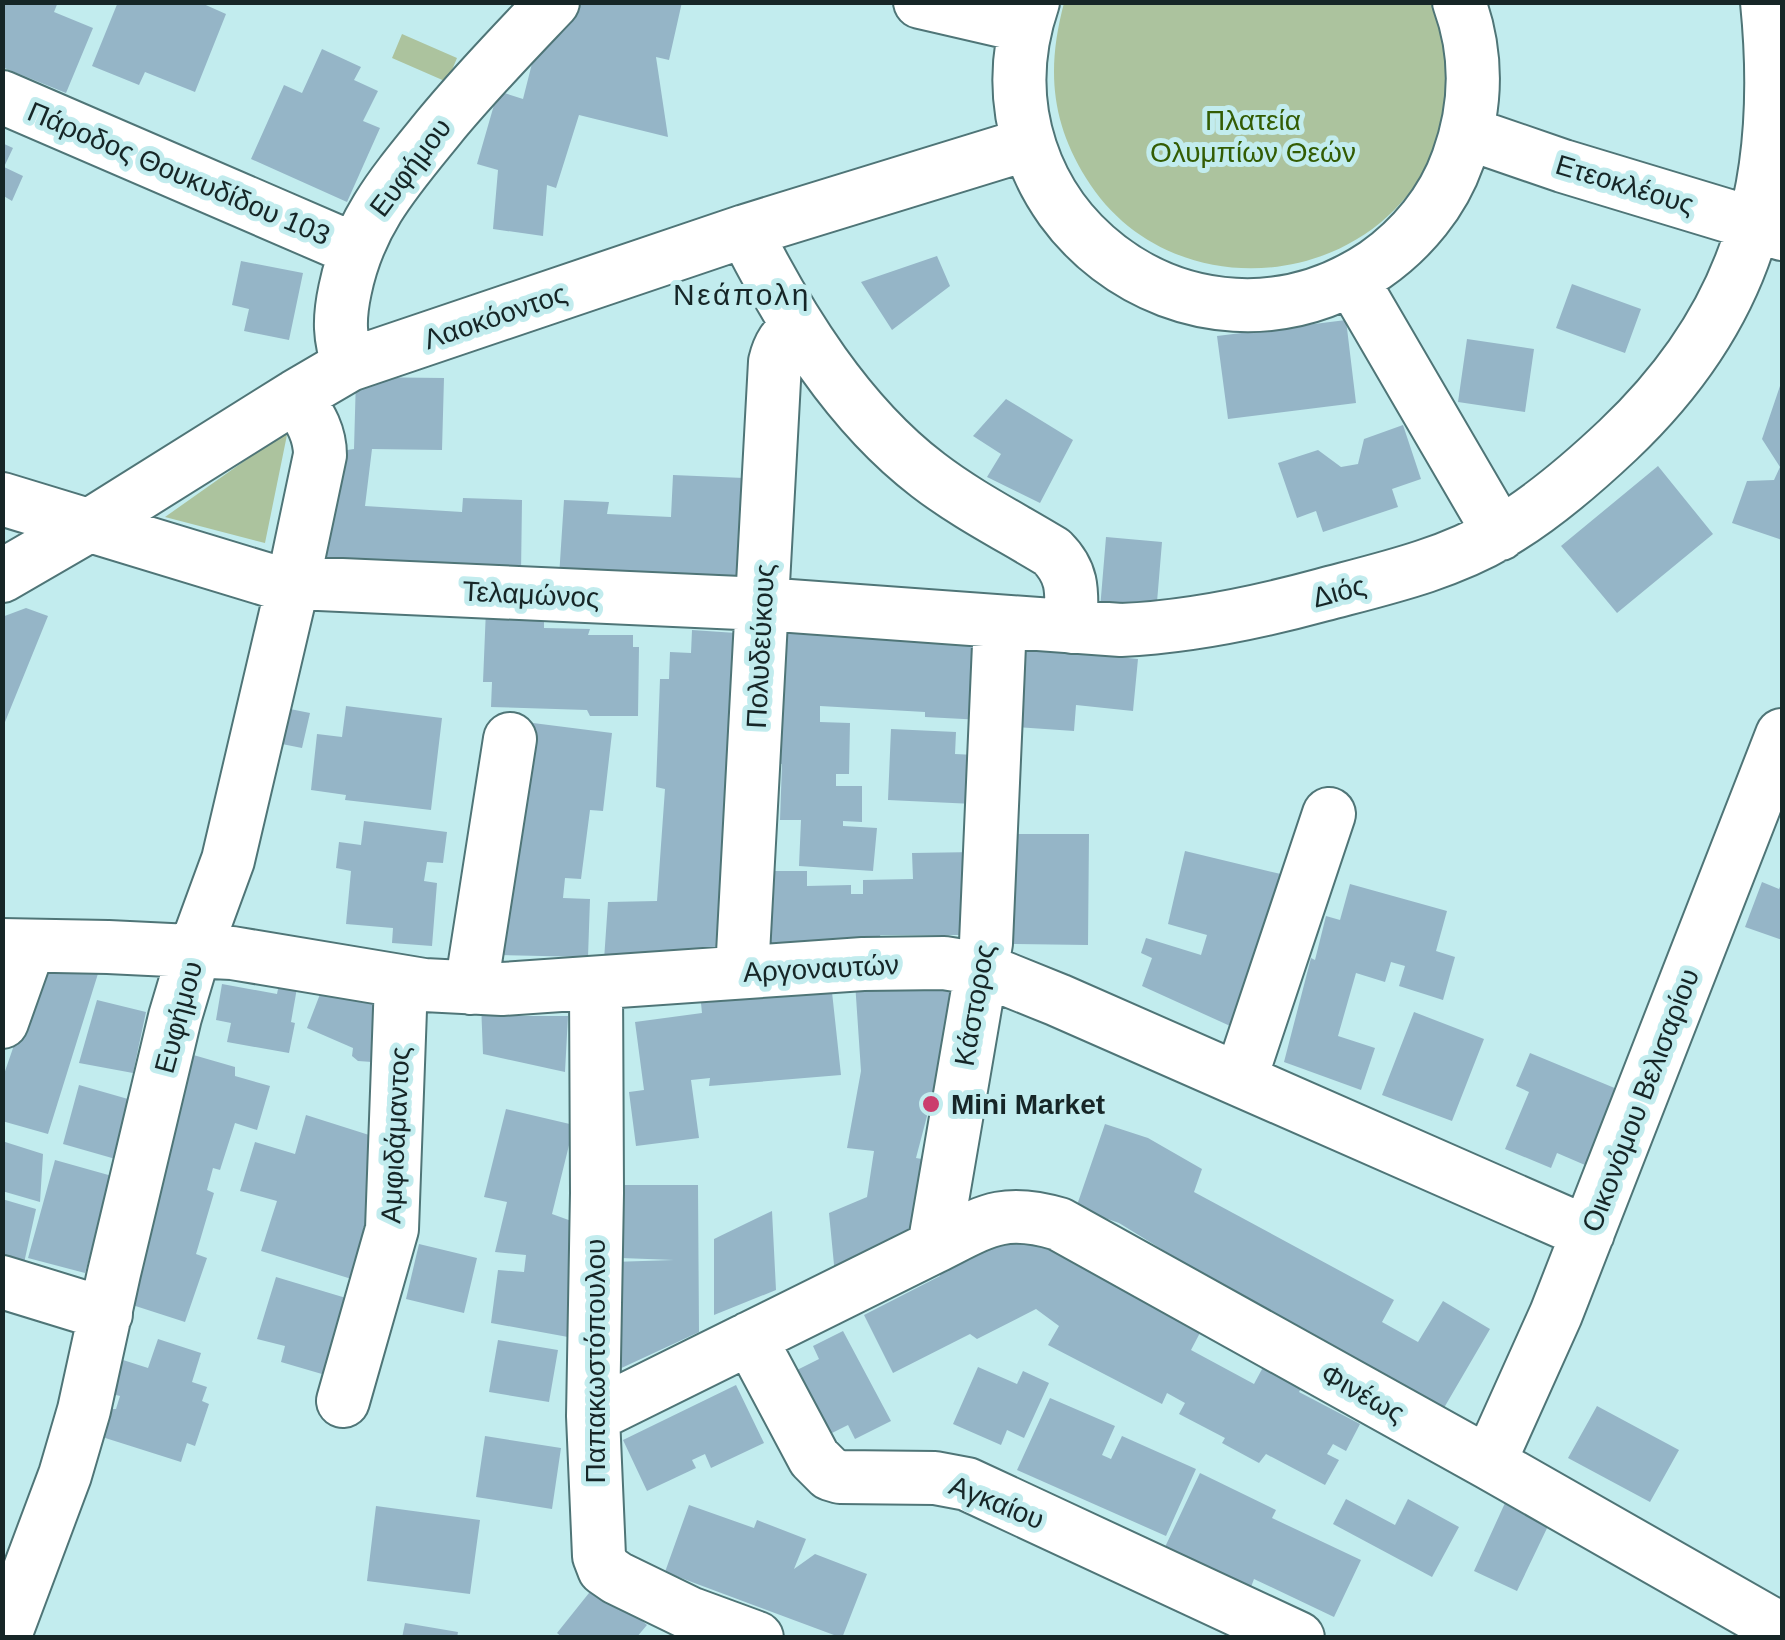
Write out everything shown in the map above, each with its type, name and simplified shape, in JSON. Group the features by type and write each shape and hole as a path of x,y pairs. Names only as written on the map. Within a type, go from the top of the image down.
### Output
{"street":[{"name":"Ευφήμου","path":"348,365 340,315 356,250 373,212 406,166 553,2"},
{"path":"920,2 1029,14 1018,86 1028,144 1044,185 1068,222 1100,252 1136,278 1176,295 1220,304 1265,305 1310,297 1352,280 1392,253 1425,219 1451,178 1468,133 1473,64 1459,2"},
{"name":"Διός","path":"1072,627 1150,628 1252,612 1412,570 1500,534 1572,482 1684,370 1770,229 1774,112 1768,2"},
{"name":"Πάροδος Θουκυδίδου 103","path":"2,97 356,250"},
{"name":"Ετεοκλέους","path":"1468,133 1770,229"},
{"name":"Λαοκόοντος","path":"2,576 348,365 744,231 1028,144"},
{"path":"744,231 798,327 838,383 896,448 959,497 1062,561 1072,584 1072,627"},
{"path":"1352,280 1500,534"},
{"name":"Πολυδεύκους","path":"742,972 775,362 784,339 798,327"},
{"name":"Ευφήμου","path":"4,1638 65,1475 84,1410 175,1017 228,860 294,583 320,454 315,426 296,396"},
{"name":"Τελαμώνος","path":"2,499 275,582 762,604 1072,627"},
{"name":"Κάστορος","path":"934,1247 988,906 1000,622"},
{"name":"Οικονόμου Βελισαρίου","path":"1489,1463 1768,812 1782,735"},
{"path":"470,988 510,739"},
{"path":"1240,1080 1329,814"},
{"path":"2,1022 16,945"},
{"name":"Αργοναυτών","path":"16,945 195,950 402,982 502,989 863,964 927,962 981,969 1588,1233"},
{"name":"Αμφιδάμαντος","path":"343,1401 392,1229 402,982"},
{"name":"Παπακωστόπουλου","path":"596,984 593,1416 599,1556 604,1569 617,1578 690,1613 757,1638"},
{"name":"Φινέως","path":"934,1247 991,1219 1007,1216 1034,1216 1059,1224 1782,1630"},
{"path":"593,1416 934,1247"},
{"path":"2,1282 106,1314"},
{"name":"Αγκαίου","path":"750,1338 814,1458 830,1474 935,1478 967,1484 1298,1638"}],"green space":[{"name":"Πλατεία Ολυμπίων Θεών","path":"1441,2 1451,54 1449,107 1441,137 1405,198 1365,234 1319,257 1268,268 1216,265 1166,250 1122,221 1086,178 1065,135 1054,71 1064,3"},
{"path":"402,34 457,58 447,82 392,58"},
{"path":"288,430 265,543 165,517"}],"building":[{"path":"2,2 58,2 54,12 93,28 66,93 2,67"},
{"path":"118,2 199,2 226,14 195,92 145,72 139,85 92,66"},
{"path":"567,2 682,2 669,60 656,57 668,137 579,115 556,188 547,185 543,236 493,229 498,170 477,164 498,91 523,99 541,28"},
{"path":"322,49 361,67 354,80 378,91 363,121 380,128 347,202 251,159 284,85 302,93"},
{"path":"2,143 13,148 4,167 23,176 12,201 2,195"},
{"path":"937,256 950,286 892,330 861,282"},
{"path":"241,261 303,273 289,340 244,331 249,309 232,305"},
{"path":"1572,284 1641,309 1625,353 1556,328"},
{"path":"1346,320 1356,403 1228,419 1217,336"},
{"path":"1467,339 1534,349 1525,412 1458,402"},
{"path":"356,377 444,378 442,450 372,449 365,506 462,512 463,498 522,500 521,574 320,563 334,452 354,449"},
{"path":"1782,380 1782,540 1732,523 1747,481 1774,480 1780,467 1762,439"},
{"path":"1006,399 1073,440 1040,503 987,477 1001,454 973,436"},
{"path":"1403,425 1421,479 1392,489 1398,507 1323,532 1316,511 1297,518 1278,463 1318,450 1341,467 1358,464 1364,439"},
{"path":"1658,466 1713,534 1617,613 1561,546"},
{"path":"673,475 744,478 739,583 559,577 564,500 609,502 607,514 671,517"},
{"path":"1106,537 1162,542 1156,614 1100,609"},
{"path":"26,608 48,616 5,722 2,617"},
{"path":"486,609 544,612 544,628 590,629 588,635 633,635 633,647 639,647 638,716 491,707 492,682 483,682"},
{"path":"692,630 736,633 721,952 604,960 608,902 657,901 665,789 656,787 660,679 669,679 670,652 691,653"},
{"path":"778,630 987,643 983,720 925,717 925,712 820,706 820,722 850,723 849,774 836,774 836,786 862,786 862,822 843,821 843,826 877,828 873,871 799,866 801,820 780,820 782,764 771,763"},
{"path":"1020,647 1138,659 1133,711 1076,705 1074,731 1015,727"},
{"path":"275,706 310,713 302,748 267,741"},
{"path":"346,706 442,718 431,810 345,800 346,795 311,790 317,734 342,737"},
{"path":"525,722 612,733 603,811 590,810 581,879 565,878 563,898 590,899 588,957 499,955"},
{"path":"891,729 956,732 955,754 975,755 974,804 888,800"},
{"path":"364,821 447,832 443,863 427,862 424,881 437,883 432,946 392,943 393,928 346,924 351,871 336,868 339,842 361,845"},
{"path":"1014,834 1089,834 1088,945 1013,944"},
{"path":"1185,851 1285,875 1239,1030 1142,986 1152,958 1141,953 1146,938 1201,955 1207,935 1168,924"},
{"path":"977,852 978,935 880,935 881,938 852,938 851,943 763,950 767,871 807,871 807,886 851,885 851,894 863,894 863,880 913,879 912,853"},
{"path":"1762,882 1779,889 1782,882 1782,940 1745,927"},
{"path":"1350,884 1447,911 1436,951 1455,957 1443,1000 1399,986 1405,966 1391,962 1385,982 1356,973 1338,1036 1375,1048 1361,1090 1284,1062 1326,916 1340,920"},
{"path":"43,961 101,964 48,1134 2,1121 2,1080"},
{"path":"964,975 916,1158 939,1162 928,1228 835,1275 829,1213 867,1197 874,1151 847,1148 861,1071 855,982"},
{"path":"222,984 277,994 279,984 297,988 289,1053 227,1042 231,1023 216,1020"},
{"path":"322,989 399,1012 381,1056 372,1062 358,1061 352,1056 353,1048 307,1028"},
{"path":"832,992 841,1075 709,1086 710,1078 691,1080 699,1138 636,1146 629,1092 644,1090 635,1022 702,1013 701,1003"},
{"path":"97,1000 146,1012 133,1073 79,1063"},
{"path":"519,1000 519,1016 568,1016 565,1072 483,1054 481,1003"},
{"path":"1414,1012 1484,1039 1452,1121 1382,1095"},
{"path":"183,1052 235,1067 235,1076 270,1086 257,1130 235,1123 220,1170 213,1168 207,1190 214,1193 196,1254 207,1258 185,1322 120,1301"},
{"path":"1530,1053 1617,1089 1585,1165 1557,1153 1551,1168 1505,1149 1529,1092 1516,1086"},
{"path":"79,1085 135,1101 119,1160 63,1144"},
{"path":"506,1109 574,1125 552,1214 577,1223 568,1337 491,1323 498,1270 524,1272 526,1255 495,1252 507,1202 484,1197"},
{"path":"306,1115 388,1141 375,1232 363,1227 369,1243 358,1281 261,1251 277,1201 240,1191 255,1142 295,1154"},
{"path":"1105,1124 1148,1138 1202,1169 1194,1192 1394,1300 1382,1322 1418,1342 1443,1301 1490,1329 1441,1413 1280,1322 1119,1223 1076,1208"},
{"path":"2,1141 43,1154 40,1202 2,1191"},
{"path":"55,1160 112,1176 85,1273 28,1258"},
{"path":"621,1185 698,1185 699,1332 615,1371 612,1262 674,1260 621,1258"},
{"path":"2,1199 36,1209 24,1263 2,1256"},
{"path":"772,1211 776,1290 714,1315 714,1239"},
{"path":"1034,1231 1202,1329 1191,1350 1254,1384 1268,1358 1306,1378 1299,1392 1360,1424 1346,1451 1333,1444 1327,1454 1339,1460 1325,1485 1266,1454 1259,1463 1222,1443 1225,1438 1179,1414 1185,1403 1167,1393 1162,1404 1048,1345 1059,1326 1036,1309 977,1339 970,1334 893,1373 864,1315 940,1276 940,1265"},
{"path":"419,1244 477,1258 464,1313 406,1299"},
{"path":"276,1277 346,1298 339,1379 281,1362 285,1346 257,1339"},
{"path":"843,1331 891,1421 855,1439 848,1425 824,1437 791,1373 819,1359 813,1346"},
{"path":"158,1339 201,1353 192,1382 207,1387 202,1401 209,1404 195,1446 187,1443 181,1462 99,1436 108,1409 116,1409 120,1396 112,1394 123,1360 148,1368"},
{"path":"498,1340 558,1350 549,1402 489,1392"},
{"path":"978,1367 1017,1384 1023,1371 1049,1383 1024,1438 1007,1430 1001,1445 953,1424"},
{"path":"736,1385 764,1443 711,1468 705,1454 692,1460 696,1468 647,1491 623,1440"},
{"path":"1050,1398 1115,1426 1102,1455 1111,1459 1122,1436 1196,1469 1166,1536 1017,1470"},
{"path":"1597,1406 1679,1450 1650,1502 1568,1458"},
{"path":"485,1436 561,1448 552,1509 476,1497"},
{"path":"1200,1473 1276,1510 1272,1518 1361,1560 1334,1617 1254,1579 1251,1587 1165,1547"},
{"path":"1346,1499 1395,1525 1408,1499 1459,1527 1432,1577 1333,1524"},
{"path":"1505,1503 1549,1524 1517,1591 1474,1571"},
{"path":"689,1505 754,1528 757,1520 806,1539 794,1569 815,1554 867,1574 842,1638 665,1572"},
{"path":"376,1506 480,1520 470,1594 367,1581"},
{"path":"597,1583 647,1625 636,1638 563,1638 557,1633"},
{"path":"405,1623 458,1632 457,1638 402,1638"}],"place":[{"name":"Mini Market","path":"931,1104"}],"district":[{"name":"Νεάπολη","path":"742,295"}]}
